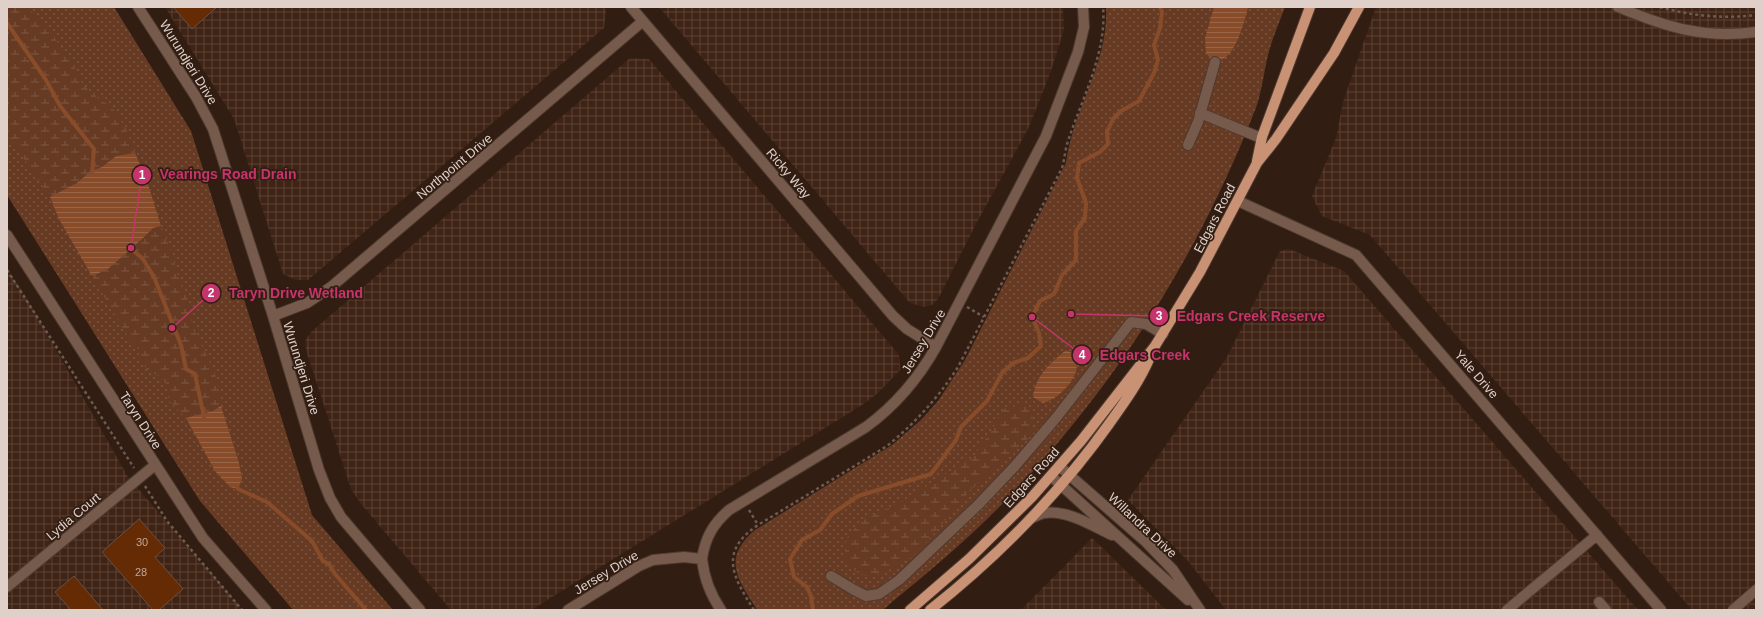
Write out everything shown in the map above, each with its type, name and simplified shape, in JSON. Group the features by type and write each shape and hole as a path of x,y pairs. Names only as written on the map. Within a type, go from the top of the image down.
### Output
{"main road":[{"name":"Edgars Road","path":"1257,163 1262,138 1310,7"},
{"name":"Edgars Road","path":"910,610 936,589 1004,526 1051,476 1081,441 1155,346 1200,272 1257,163 1276,140 1334,53 1359,7"},
{"name":"Edgars Road","path":"930,610 977,570 1061,485 1092,448 1120,410 1144,371 1155,346"}],"street":[{"name":"Wurundjeri Drive","path":"138,7 196,97 213,129 273,316 319,470 330,498 342,517 420,610"},
{"name":"Ricky Way","path":"630,7 893,316 907,329 936,347"},
{"name":"Jersey Drive","path":"568,610 639,566 654,560 684,557 702,559 704,544 710,531 718,520 729,510 866,427 882,415 912,384 923,370 960,304 1054,119 1078,52 1084,27 1084,7"},
{"path":"1618,7 1679,30 1719,34 1756,32"},
{"name":"Northpoint Drive","path":"273,316 307,303 331,287 643,21"},
{"path":"1188,145 1200,113 1215,62"},
{"path":"1200,113 1262,138"},
{"name":"Yale Drive","path":"1238,201 1356,255 1661,610"},
{"name":"Taryn Drive","path":"7,235 203,538 266,610"},
{"path":"831,576 866,596 879,594 899,580 979,504 1015,466 1056,418 1131,322 1146,324 1163,334"},
{"name":"Lydia Court","path":"7,587 155,465"},
{"name":"Willandra Drive","path":"1059,466 1146,542 1173,570 1200,610"},
{"name":"Willandra Drive","path":"1051,476 1200,610"},
{"path":"1028,520 1044,513 1065,515 1122,539"},
{"path":"1507,610 1597,535"},
{"path":"702,559 704,575 709,589 721,610"},
{"path":"1733,610 1756,590"},
{"path":"1599,602 1606,610"}],"path":[{"path":"1660,7 1698,15 1718,17 1756,15"},
{"path":"7,270 167,521 242,610"},
{"path":"960,304 984,317"},
{"path":"744,502 758,526"}],"shaded area":[{"path":"165,7 604,7 606,10 604,28 308,280 296,280 283,274 234,119"},
{"path":"659,7 1063,7 1064,30 1051,71 1029,127 976,224 938,299 932,305 923,307 910,303"},
{"path":"1214,7 1248,7 1242,28 1235,44 1226,57 1221,60 1212,60 1206,53 1205,38"},
{"path":"1376,7 1756,7 1756,610 1692,610 1370,235 1322,216 1312,196 1336,138 1343,102"},
{"path":"630,58 649,59 899,355 900,370 878,393 862,405 531,610 451,610 361,504 351,489 306,350 305,341 311,332"},
{"path":"135,153 146,178 161,226 153,228 108,269 92,276 59,219 50,197 77,183 91,171 102,167 116,156"},
{"path":"1289,249 1344,271 1638,610 1226,610 1188,561 1128,500 1227,357 1280,251"},
{"path":"7,268 29,302 128,477 243,610 7,610"},
{"path":"1066,350 1076,355 1077,367 1073,379 1062,392 1043,403 1033,397 1037,382 1045,370"},
{"path":"221,406 239,463 242,479 238,489 230,487 215,471 186,418 213,411"},
{"path":"1092,538 1166,610 1021,610"}],"green space":[{"path":"7,7 114,7 191,131 312,515 393,610 293,610 200,501 7,195"},
{"path":"7,7 28,7 68,54 83,85 99,99 112,107 126,129 135,153 116,156 102,167 91,171 77,183 50,197 7,134"},
{"path":"1106,7 1285,7 1270,49 1257,105 1213,206 1187,255 1159,303 1129,349 1097,394 1062,437 1026,479 978,528 883,610 757,610 739,579 736,569 738,550 745,540 755,530 892,445 921,420 938,401 965,360 1066,163 1076,124 1097,67 1105,28"},
{"path":"161,226 171,251 180,282 190,305 192,326 213,368 220,390 221,406 213,411 186,418 168,400 168,386 160,377 147,370 139,356 137,346 128,337 92,276 108,269 153,228"},
{"path":"1024,404 1034,416 1030,437 971,489 921,549 903,564 869,577 858,573 845,561 846,539 861,521 896,505 973,457 993,428 1003,409"}],"building":[{"path":"173,7 217,7 192,29"},
{"path":"139,519 165,548 155,557 183,589 159,610 153,610 102,552"},
{"path":"74,576 103,610 71,610 55,592"}],"waterway":[{"path":"813,610 811,596 807,587 794,577 790,559 802,540 820,530 832,514 858,496 931,474 956,440 961,427 987,401 1002,373 1013,363 1028,358 1041,346 1039,333 1032,317 1040,301 1054,294 1062,275 1076,260 1076,231 1085,218 1086,203 1077,178 1079,163 1100,152 1108,144 1107,132 1113,119 1121,111 1139,101 1154,73 1158,60 1154,45 1160,28 1162,12 1160,7"},
{"path":"7,23 46,80 60,106 94,149 92,175"},
{"path":"127,245 143,259 154,277 181,345 186,369 195,374 204,417"},
{"path":"236,485 238,489 267,502 312,541 323,561 329,564 335,574 366,610"}],"place":[{"name":"Vearings Road Drain","path":"131,248"},
{"name":"Edgars Creek Reserve","path":"1071,314"},
{"name":"Edgars Creek","path":"1032,317"},
{"name":"Taryn Drive Wetland","path":"172,328"}]}
